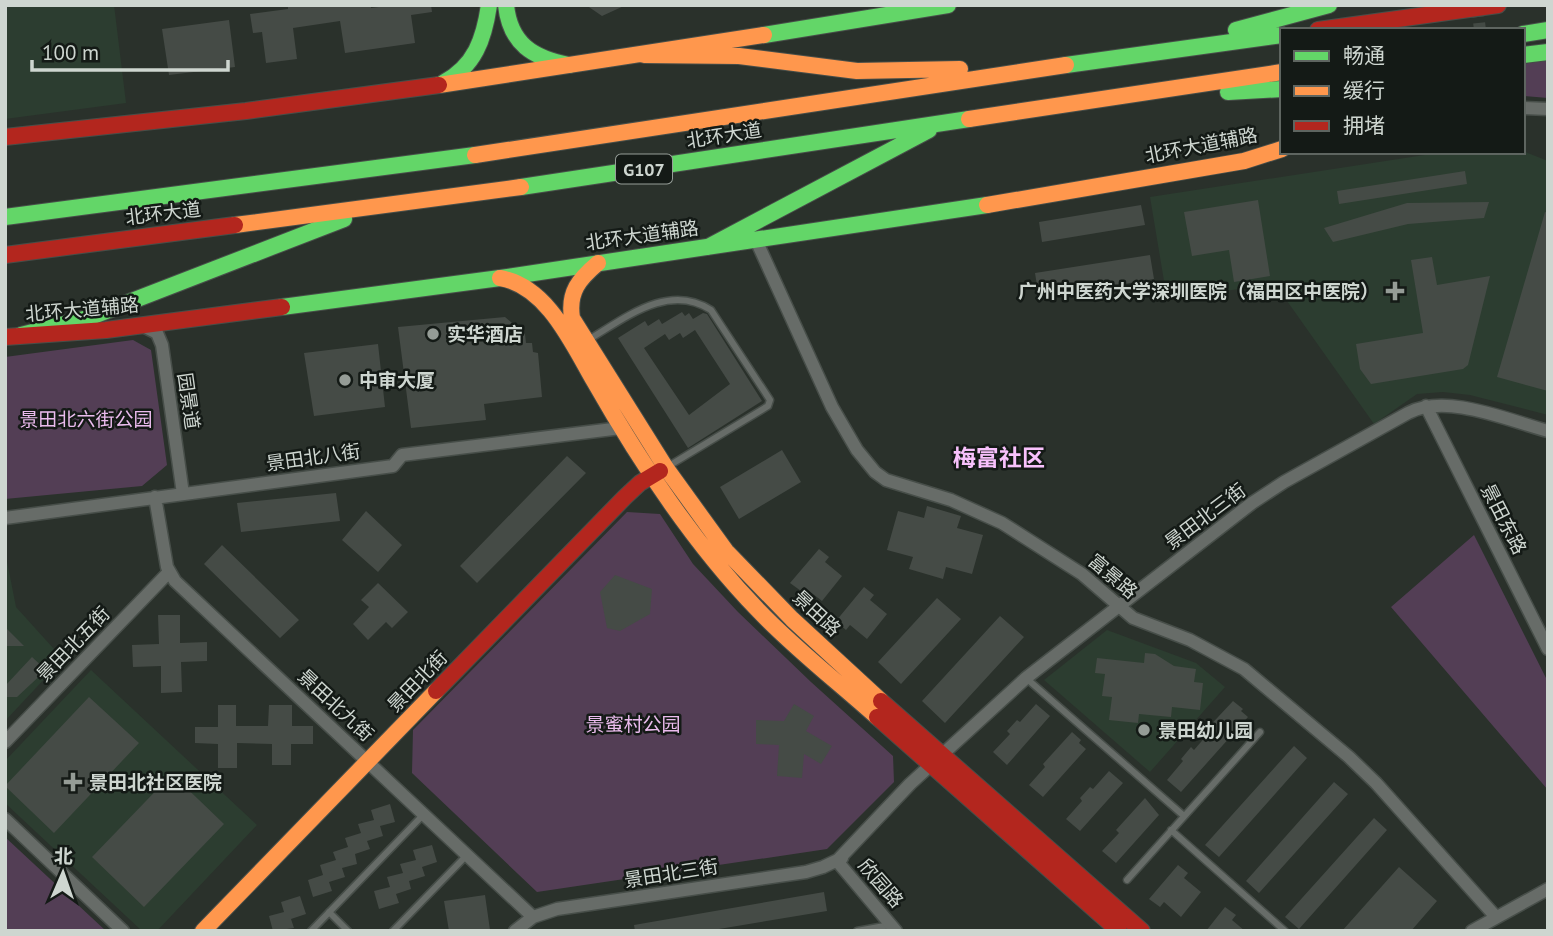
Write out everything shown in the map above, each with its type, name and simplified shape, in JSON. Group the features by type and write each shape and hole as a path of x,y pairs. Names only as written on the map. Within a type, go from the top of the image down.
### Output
{"main road":[{"path":"434,86 461,73 472,62 483,42 489,5"},
{"path":"506,5 508,21 526,50 547,60 578,65"},
{"path":"5,137 434,86 948,5"},
{"path":"1145,53 1329,5"},
{"path":"1332,28 1498,5"},
{"path":"1525,34 1548,30"},
{"name":"北环大道","path":"5,217 516,150 1064,65 1280,35"},
{"path":"1525,55 1548,52"},
{"path":"644,55 739,56 857,71 888,72 1064,65"},
{"name":"北环大道","path":"5,255 537,185 1280,72"},
{"path":"1166,90 1229,92 1280,89"},
{"path":"708,247 943,123"},
{"name":"北环大道辅路","path":"13,336 84,332 500,278 990,205 1244,161 1280,150"},
{"path":"13,336 88,318 378,206"},
{"name":"景田路","path":"598,263 578,280 570,295 572,318 580,345 621,428 659,471"},
{"name":"景田路","path":"500,278 519,284 539,299 580,345 714,562 759,612 1142,931"},
{"name":"景田北街","path":"204,931 632,489 659,471"},
{"name":"景田路","path":"936,761 1119,931"}],"street":[{"path":"1525,108 1548,109"},
{"path":"1244,161 1280,154"},
{"name":"富景路","path":"756,240 832,407 857,450 875,472 886,480 951,500 1002,523 1082,574 1133,618 1190,640 1244,669 1376,783 1496,917"},
{"name":"园景道","path":"139,325 153,330 162,345 183,494"},
{"name":"景田北三街","path":"515,931 533,918 557,909 806,872 837,860 910,785 1026,677 1269,492 1408,412 1426,406 1462,408 1548,431"},
{"name":"景田东路","path":"1426,406 1548,649"},
{"name":"景田北八街","path":"5,518 393,466 402,455 621,428"},
{"path":"155,498 169,572"},
{"name":"景田北九街","path":"169,572 181,587 533,918"},
{"name":"景田北五街","path":"5,742 169,572"},
{"path":"5,819 122,931"},
{"name":"欣园路","path":"837,860 894,928"},
{"path":"1472,931 1548,889"}],"lane":[{"path":"580,345 650,303 672,300 695,302 710,310 770,400 768,406 659,471"},
{"path":"1026,677 1184,817"},
{"path":"1127,880 1260,732"},
{"path":"312,931 424,814"},
{"path":"1171,830 1285,931"},
{"path":"393,931 467,855"},
{"path":"329,912 348,931"},
{"path":"857,931 894,928"}],"shaded area":[{"path":"5,5 114,5 126,103 5,119"},
{"name":"广州中医药大学深圳医院（福田区中医院）","path":"1525,152 1548,161 1548,415 1470,395 1443,392 1417,394 1374,424 1275,284 1167,299 1150,197 1431,154 1525,154"},
{"path":"5,551 16,607 63,659 5,721"},
{"name":"景田幼儿园","path":"1107,630 1196,663 1225,687 1150,772 1044,680"},
{"path":"91,670 257,825 157,931 142,931 5,803 5,761"}],"green space":[{"path":"1548,60 1548,98 1525,96 1525,64"},
{"name":"景田北六街公园","path":"133,340 151,350 167,465 142,486 5,499 5,357"},
{"name":"景蜜村公园","path":"627,512 660,514 693,564 738,612 893,756 894,782 827,849 537,892 412,773 413,730"},
{"path":"1474,535 1548,682 1548,790 1391,607"},
{"path":"5,837 106,931 5,931"}],"building":[{"path":"288,5 371,5 371,8 431,5 432,12 411,15 415,43 345,53 340,21 293,28 297,59 266,63 262,32 253,33 250,14 288,9"},
{"path":"586,5 626,5 602,16"},
{"path":"229,20 235,67 169,75 162,29"},
{"path":"1465,171 1467,184 1339,204 1337,191"},
{"path":"1258,200 1270,276 1234,282 1229,250 1192,256 1184,212"},
{"path":"1489,202 1484,218 1408,224 1333,242 1324,228 1407,203"},
{"path":"1141,205 1145,225 1042,242 1039,222"},
{"path":"1545,212 1548,213 1548,391 1497,377"},
{"path":"1150,255 1154,279 1039,298 1035,273"},
{"path":"1432,257 1437,285 1490,276 1468,365 1463,369 1371,384 1360,369 1356,344 1423,333 1411,260"},
{"path":"682,312 685,316 689,313 693,319 703,313 707,314 762,401 688,448 618,338 645,321 648,326 659,319 662,324","holes":["695,330 730,384 689,415 644,348 665,334 669,340 680,333 683,338"]},
{"path":"505,317 525,334 526,343 532,343 533,352 538,353 542,397 484,404 486,420 411,428 398,327"},
{"name":"中审大厦","path":"378,344 385,407 314,416 304,353"},
{"path":"782,450 801,482 739,519 720,487"},
{"path":"567,456 586,473 477,583 460,566"},
{"path":"336,493 340,521 241,532 237,503"},
{"path":"927,506 961,516 957,528 983,535 972,574 946,567 943,579 909,569 913,557 887,550 898,511 924,518"},
{"path":"366,511 402,545 378,572 342,540"},
{"path":"222,545 299,620 280,638 204,564"},
{"path":"819,549 829,557 825,562 842,576 822,601 804,587 801,591 790,583"},
{"path":"615,575 652,589 650,614 620,631 607,628 600,592"},
{"path":"378,583 408,612 392,628 386,622 368,640 353,624 369,607 361,600"},
{"path":"864,587 874,595 870,600 887,614 867,639 850,625 846,630 836,621"},
{"path":"937,598 961,619 901,684 878,662"},
{"path":"158,615 180,615 180,643 207,642 207,661 181,662 182,692 161,693 161,666 133,667 132,645 159,644"},
{"path":"1000,616 1024,637 945,723 922,701"},
{"path":"5,627 24,646 5,646"},
{"path":"1145,653 1155,654 1174,666 1196,669 1194,682 1203,683 1200,710 1172,707 1171,717 1139,714 1138,723 1109,720 1112,697 1102,696 1105,674 1095,673 1097,658 1144,663"},
{"path":"32,657 46,670 17,697 5,697 5,686"},
{"path":"89,697 139,743 54,833 5,786"},
{"path":"1233,701 1248,717 1181,792 1167,780 1191,747 1194,750 1207,735 1204,732"},
{"path":"794,704 814,716 806,731 832,746 821,764 804,754 802,778 777,776 779,745 756,744 756,720 784,721"},
{"path":"1036,704 1050,716 1007,765 993,752 1010,734 1007,731 1017,720 1020,722"},
{"path":"218,705 236,705 236,726 268,726 269,705 292,705 292,726 313,726 313,744 291,744 291,765 272,765 272,744 237,743 237,768 218,768 218,744 195,743 195,727 218,727"},
{"path":"1072,732 1086,749 1043,797 1029,785 1045,767 1043,764"},
{"path":"1294,746 1307,758 1219,857 1205,845"},
{"path":"1109,771 1123,783 1080,831 1066,819 1082,801 1080,798 1090,787 1093,789"},
{"path":"172,774 224,824 144,907 92,857"},
{"path":"1334,782 1348,794 1259,893 1246,881"},
{"path":"1145,798 1159,815 1116,863 1102,851 1119,833 1116,830"},
{"path":"390,804 395,822 380,826 383,836 367,841 370,849 355,854 357,864 342,868 345,877 329,882 332,891 313,897 308,880 323,875 320,865 336,860 333,852 348,847 345,838 361,833 358,824 374,820 371,810"},
{"path":"1374,818 1387,830 1299,929 1285,917"},
{"path":"432,845 437,862 422,867 425,876 409,881 411,889 396,894 399,903 379,909 374,891 390,887 387,877 403,873 400,864 416,860 413,850"},
{"path":"1178,865 1188,873 1184,878 1201,892 1181,917 1164,902 1160,907 1149,899"},
{"path":"1399,867 1437,901 1411,931 1342,931"},
{"path":"824,892 827,911 707,931 635,931 634,925"},
{"path":"485,895 490,930 449,931 444,901"},
{"path":"300,896 306,914 291,919 294,928 273,931 269,916 284,912 281,902"},
{"path":"1225,907 1236,915 1232,920 1245,931 1206,931"}],"tunnel":[{"path":"1477,5 1480,28"}],"traffic: fast":[{"path":"443,83 463,68 476,50 489,5"},
{"path":"506,5 512,30 526,47 545,58 569,65"},
{"path":"764,35 948,5"},
{"path":"1236,30 1329,5"},
{"path":"1525,34 1548,30"},
{"path":"1066,65 1280,35"},
{"path":"1525,55 1548,52"},
{"path":"1228,92 1280,89"},
{"path":"521,187 969,119"},
{"path":"708,247 929,130"},
{"path":"5,217 475,155"},
{"path":"282,307 500,278 987,205"},
{"path":"21,335 88,318 344,219"}],"traffic: slow":[{"path":"439,85 764,35"},
{"path":"644,55 739,56 857,71 960,69"},
{"path":"475,155 1066,65"},
{"path":"969,119 1280,72"},
{"path":"987,205 1244,161 1280,150"},
{"path":"235,225 521,187"},
{"path":"598,263 585,275 573,293 572,318 666,468 726,551 792,619 881,701"},
{"path":"500,278 517,283 531,292 556,318 669,501 734,584 786,638 877,717"},
{"path":"203,931 436,691"}],"traffic: jam":[{"path":"1332,28 1498,5"},
{"path":"5,137 246,111 439,85"},
{"path":"5,255 235,225"},
{"path":"5,337 106,330 282,307"},
{"path":"436,691 625,497 640,483 660,471"},
{"path":"881,701 1142,931"},
{"path":"877,717 1119,931"}],"place":[{"name":"广州中医药大学深圳医院（福田区中医院）","path":"1395,291"},
{"name":"实华酒店","path":"433,334"},
{"name":"中审大厦","path":"345,380"},
{"name":"景田幼儿园","path":"1144,730"},
{"name":"景田北社区医院","path":"73,782"}],"district":[{"name":"梅富社区","path":"999,457"}]}
